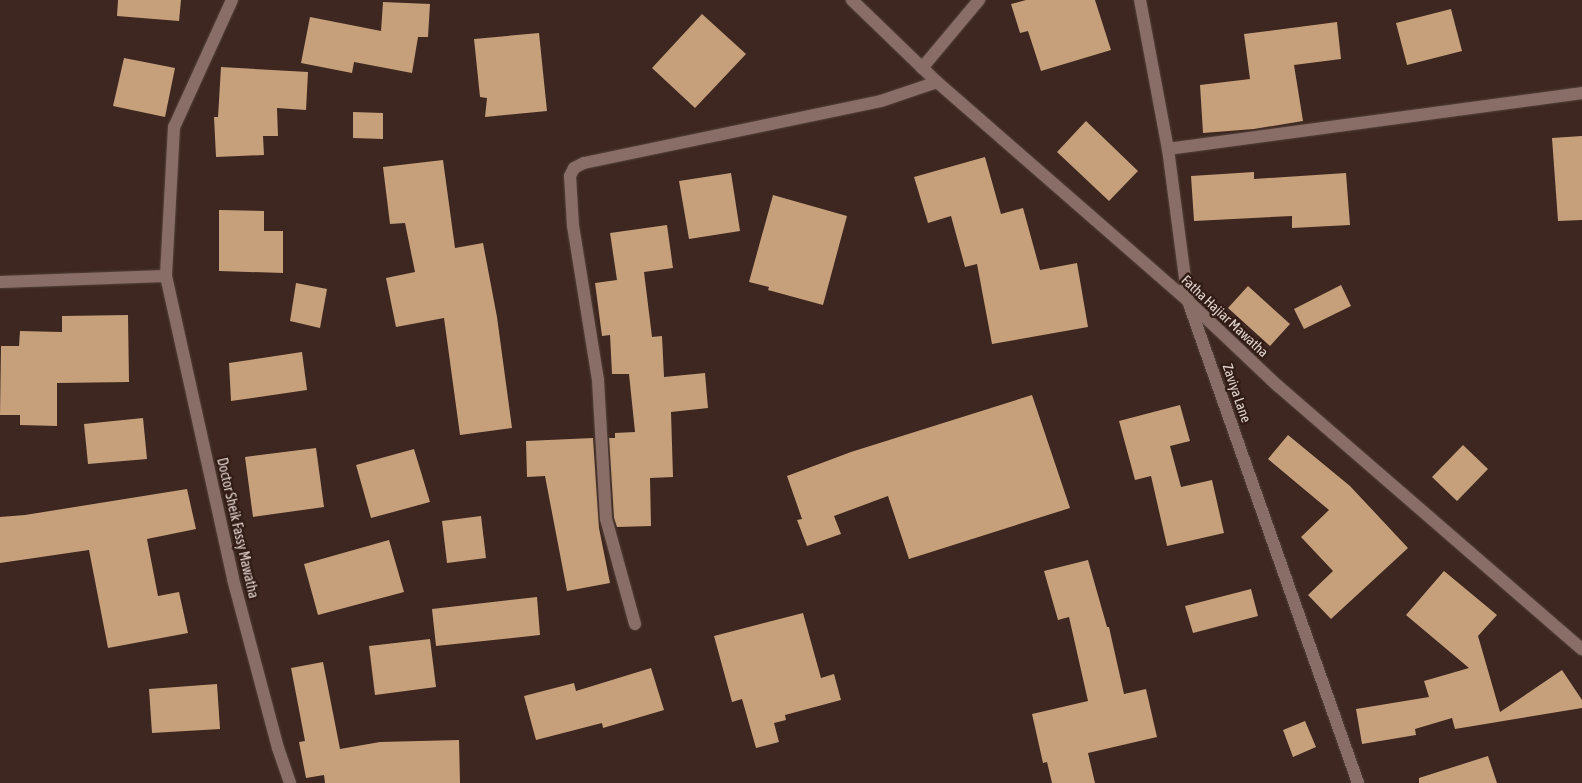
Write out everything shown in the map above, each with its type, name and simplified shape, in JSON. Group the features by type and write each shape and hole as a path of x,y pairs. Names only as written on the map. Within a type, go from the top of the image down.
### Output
{"street":[{"name":"Doctor Sheik Fassy Mawatha","path":"232,0 174,127 166,276 234,579 278,748 290,783"},
{"name":"Fatha Hajiar Mawatha","path":"852,0 937,82 1188,300 1278,386 1582,649"},
{"path":"922,68 979,0"},
{"name":"Zaviya Lane","path":"1140,0 1168,149 1188,300 1358,783"},
{"path":"635,624 606,519 598,380 573,226 570,176 574,168 584,163 881,101 937,82"},
{"path":"1168,149 1582,93"},
{"path":"0,282 166,276"}],"building":[{"path":"118,0 181,0 179,21 117,16"},
{"path":"1026,0 1095,0 1111,50 1041,71 1028,31 1020,33 1011,4"},
{"path":"383,2 430,4 428,37 418,37 412,73 354,62 352,73 301,63 310,17 381,31"},
{"path":"1451,9 1462,51 1407,65 1396,23"},
{"path":"702,14 746,54 695,108 652,68"},
{"path":"1337,22 1341,59 1294,65 1303,121 1254,129 1203,133 1200,85 1250,79 1244,34"},
{"path":"539,33 547,111 485,117 487,98 480,97 474,39"},
{"path":"124,58 175,68 165,117 113,106"},
{"path":"221,67 308,72 306,110 277,108 278,136 263,136 264,155 216,157 214,117 218,117"},
{"path":"353,112 383,113 383,139 353,138"},
{"path":"1086,121 1138,171 1109,201 1057,152"},
{"path":"1582,136 1582,220 1558,221 1552,138"},
{"path":"985,157 1001,214 1023,208 1040,270 1077,263 1088,327 992,344 977,264 965,267 951,216 928,223 914,177"},
{"path":"443,160 455,248 483,243 497,317 512,428 460,435 444,318 396,327 386,278 415,272 405,223 390,224 383,167"},
{"path":"1254,172 1254,179 1346,173 1350,225 1292,228 1292,216 1194,221 1191,176"},
{"path":"731,173 740,231 689,239 679,181"},
{"path":"773,195 847,216 823,305 768,290 769,287 749,282"},
{"path":"219,210 264,211 264,231 283,231 283,273 219,271"},
{"path":"667,225 673,268 644,272 652,337 662,336 664,377 705,373 708,408 671,412 673,477 650,478 651,526 617,527 614,518 609,438 615,438 615,433 635,432 629,374 612,374 610,335 602,336 595,283 617,280 610,233"},
{"path":"296,283 327,289 320,328 290,321"},
{"path":"1341,285 1351,306 1304,329 1294,309"},
{"path":"1248,286 1290,324 1270,346 1228,308"},
{"path":"128,315 129,382 57,383 57,426 20,425 20,415 0,415 1,346 19,346 20,331 62,332 62,316"},
{"path":"302,352 307,390 231,401 229,363"},
{"path":"1032,395 1070,508 909,559 888,496 834,516 841,534 807,546 797,520 802,519 787,476 851,452"},
{"path":"1180,405 1190,441 1170,446 1181,487 1212,480 1224,533 1167,546 1151,476 1135,480 1119,421"},
{"path":"143,418 147,459 88,464 84,424"},
{"path":"1288,435 1350,486 1408,548 1331,619 1308,595 1333,571 1301,537 1329,510 1268,459"},
{"path":"593,438 599,528 610,583 567,591 545,476 527,477 526,441"},
{"path":"1463,445 1488,469 1457,501 1432,477"},
{"path":"316,448 324,507 253,517 245,457"},
{"path":"414,449 430,502 371,518 356,465"},
{"path":"187,489 196,529 147,539 158,596 179,592 188,633 108,648 89,550 0,563 0,517 25,515"},
{"path":"481,516 486,558 447,563 442,521"},
{"path":"389,540 404,592 318,615 304,564"},
{"path":"1088,560 1107,627 1109,627 1124,694 1146,689 1157,737 1088,753 1095,783 1052,783 1047,762 1043,763 1032,714 1088,701 1069,617 1058,620 1044,571"},
{"path":"1444,571 1497,615 1478,636 1500,712 1562,670 1582,700 1582,708 1455,729 1452,718 1415,729 1416,735 1362,744 1356,709 1429,697 1424,681 1469,668 1406,615"},
{"path":"1251,589 1258,616 1193,633 1185,606"},
{"path":"537,597 540,635 436,646 432,609"},
{"path":"803,613 821,678 834,674 841,700 785,715 786,720 774,723 779,742 756,748 742,699 732,702 714,636"},
{"path":"430,639 436,687 375,695 369,646"},
{"path":"323,662 340,749 380,742 459,740 460,783 325,783 324,775 306,778 299,742 305,741 291,668"},
{"path":"651,668 664,710 603,728 602,723 536,740 524,696 574,683 576,691"},
{"path":"217,684 220,729 152,733 149,689"},
{"path":"1305,721 1316,747 1293,757 1283,730"},
{"path":"1488,756 1497,783 1419,783 1419,778"}]}
